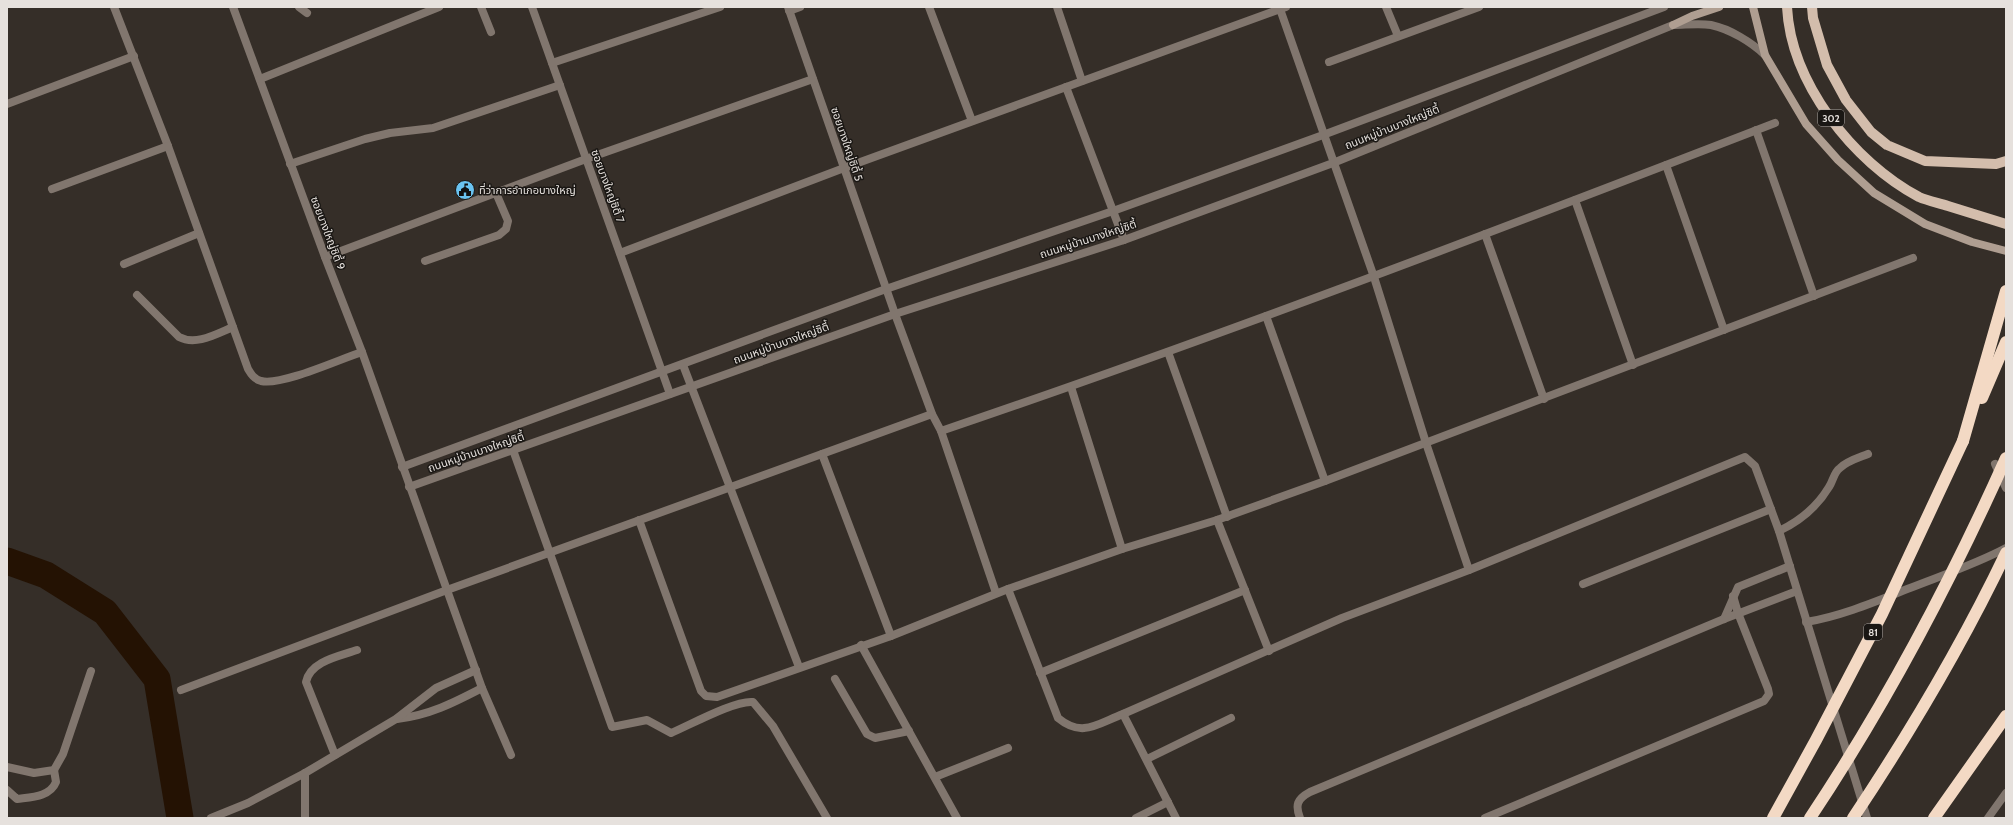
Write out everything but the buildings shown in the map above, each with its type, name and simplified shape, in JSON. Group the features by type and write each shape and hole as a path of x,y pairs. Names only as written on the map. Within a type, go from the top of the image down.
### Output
{"highway":[{"name":"81","path":"1963,441 2006,290"},
{"name":"81","path":"1773,818 1882,614 1963,441 2006,342"},
{"path":"1810,818 1874,716 1930,614 1966,544 2001,461"},
{"path":"1853,818 1922,708 1965,632 2006,553"},
{"path":"1934,818 2006,716"}],"main road":[{"path":"1673,25 1692,16 1719,7"},
{"path":"1753,7 1765,55 1806,124 1838,160 1874,193 1925,224 1972,242 2006,251"},
{"name":"302","path":"1787,7 1797,57 1820,103 1852,145 1872,164 1920,198 2006,224"},
{"path":"1812,7 1813,18 1827,65 1846,100 1871,132 1887,145 1925,161 1996,164 2006,161"}],"street":[{"path":"114,7 168,146 248,369 254,378 261,381 286,379 362,352"},
{"name":"ซอยบางใหญ่ซิตี้ 9","path":"233,7 290,164 362,352 482,688 511,755"},
{"path":"300,7 307,13"},
{"path":"260,79 427,9 440,7"},
{"path":"481,7 491,32"},
{"name":"ซอยบางใหญ่ซิตี้ 7","path":"532,7 670,394"},
{"path":"552,63 720,7"},
{"path":"789,9 800,7"},
{"path":"928,7 972,121"},
{"path":"1057,7 1082,81"},
{"path":"1386,7 1398,36"},
{"path":"1329,62 1479,7"},
{"name":"ถนนหมู่บ้านบางใหญ่ซิตี้","path":"402,467 683,365 886,288 1112,211 1323,135 1664,7"},
{"path":"620,253 844,168 1282,8 1323,135 1374,277 1426,443 1469,570"},
{"name":"ซอยบางใหญ่ซิตี้ 5","path":"789,9 895,314 932,414 941,431 996,593"},
{"name":"ถนนหมู่บ้านบางใหญ่ซิตี้","path":"409,487 895,314 1124,240 1333,163 1673,25 1710,25 1755,46 1765,55"},
{"path":"7,104 134,56"},
{"path":"325,257 586,159 813,79"},
{"path":"290,164 365,139 390,133 433,128 560,85"},
{"path":"1066,87 1124,240"},
{"path":"941,431 1071,387 1374,277 1775,122"},
{"path":"1756,130 1814,296"},
{"path":"52,189 168,146"},
{"path":"1666,165 1724,330"},
{"path":"425,261 499,235 506,229 508,222 496,193"},
{"path":"1575,200 1633,365"},
{"path":"124,264 199,233"},
{"path":"1485,234 1544,399"},
{"path":"639,520 701,691 706,696 717,697 890,636 996,593 1122,549 1217,520 1325,481 1913,258"},
{"path":"136,295 179,337 184,340 196,341 233,328"},
{"path":"1266,316 1325,481"},
{"path":"1168,352 1227,516"},
{"path":"683,365 690,387 799,667"},
{"path":"1071,387 1122,549"},
{"path":"181,690 447,590 639,520 730,489 932,414"},
{"path":"513,450 612,727 647,720 671,733 731,706 746,701 753,702 773,726 827,818"},
{"path":"822,454 890,636"},
{"path":"1779,531 1798,522 1814,508 1830,486 1838,469 1844,464 1868,454"},
{"path":"1008,589 1058,718 1067,726 1076,729 1086,728 1123,714 1342,618 1469,570 1745,457 1755,466 1779,531 1867,818"},
{"path":"2001,461 2006,488"},
{"path":"1583,584 1771,509"},
{"path":"1217,520 1269,651"},
{"path":"1806,622 1821,620 1879,600 1988,558 2006,548"},
{"path":"1724,619 1736,589 1744,584 1790,566"},
{"path":"1040,673 1245,590"},
{"path":"1300,818 1297,805 1304,796 1310,792 1738,613 1797,591"},
{"path":"1485,818 1764,701 1769,694 1768,689 1738,613 1733,596"},
{"path":"861,645 957,818"},
{"path":"335,754 306,682 308,675 320,664 357,650"},
{"path":"211,818 248,803 305,773 396,719 436,688 476,670"},
{"path":"7,790 17,799 32,797 49,792 56,782 54,770 63,754 91,671"},
{"path":"835,679 867,734 875,738 909,731"},
{"path":"396,719 419,716 443,708 482,688"},
{"path":"1123,714 1176,818"},
{"path":"1147,759 1231,718"},
{"path":"935,777 1008,748"},
{"path":"7,767 34,773 54,770"},
{"path":"305,773 305,818"},
{"path":"1988,818 2006,792"},
{"path":"1136,818 1168,802"}],"waterway":[{"path":"7,561 46,575 105,612 157,679 180,818"}],"place":[{"name":"ที่ว่าการอำเภอบางใหญ่","path":"465,190"}]}
